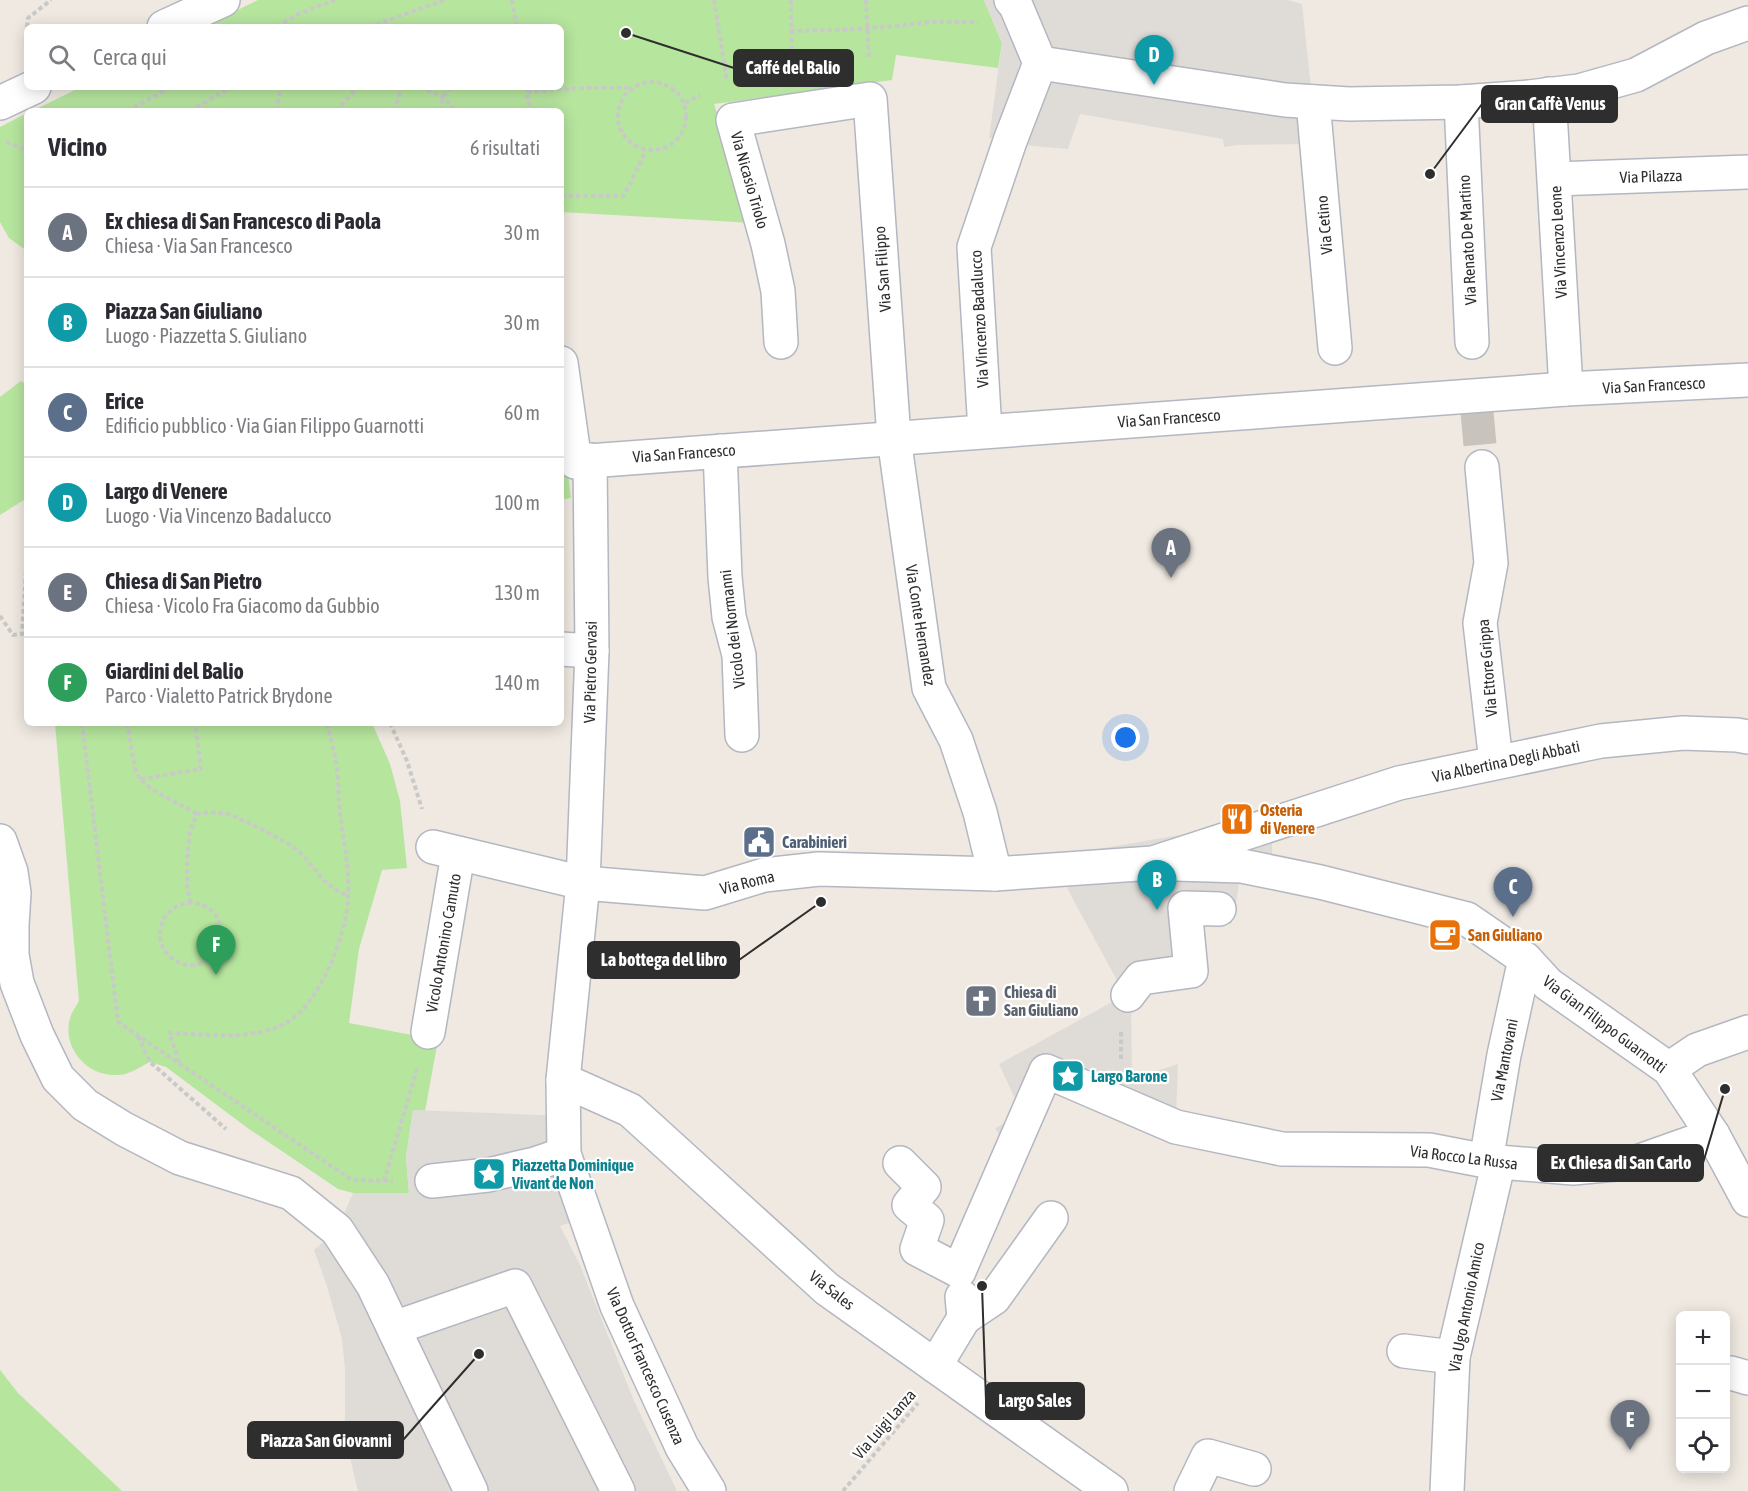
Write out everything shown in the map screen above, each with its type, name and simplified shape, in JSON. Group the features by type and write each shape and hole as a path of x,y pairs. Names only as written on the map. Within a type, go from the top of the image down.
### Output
{"street":[{"path":"171,24 223,0"},
{"path":"1011,0 1016,6 1040,63 1286,100 1313,102 1395,104 1461,102 1579,91 1636,75 1706,38 1748,23"},
{"name":"Via Vincenzo Badalucco","path":"985,431 974,247 1010,141 1040,63"},
{"path":"0,103 28,90"},
{"name":"Via Vincenzo Leone","path":"1549,94 1566,389"},
{"name":"Via Nicasio Triolo","path":"781,342 778,291 768,244 733,120 870,99"},
{"name":"Via San Filippo","path":"870,99 894,438"},
{"name":"Via Cetino","path":"1313,102 1335,348"},
{"name":"Via Renato De Martino","path":"1461,102 1472,342"},
{"name":"Via Pilazza","path":"1555,180 1748,172"},
{"name":"Via San Francesco","path":"590,460 1566,389 1748,380"},
{"path":"564,384 575,462 590,460"},
{"name":"Via Conte Hernandez","path":"894,438 929,688 956,740 981,812 995,874"},
{"name":"Vicolo dei Normanni","path":"720,451 725,577 729,617 739,655 742,735"},
{"name":"Via Pietro Gervasi","path":"583,883 577,650 590,460"},
{"name":"Via Ettore Grippa","path":"1482,467 1491,563 1480,623 1496,762"},
{"name":"Via Albertina Degli Abbati","path":"1153,863 1399,783 1496,762 1613,740 1683,733 1748,737"},
{"path":"0,841 11,872 14,893 12,955 17,983 37,1035 58,1078 85,1105 124,1129 180,1158 291,1193 337,1230 373,1285 471,1491"},
{"name":"Via Roma","path":"446,851 583,883 705,893 764,875 819,869 995,874 1153,863"},
{"name":"Vicolo Antonino Camuto","path":"428,1032 446,851"},
{"name":"Via Gian Filippo Guarnotti","path":"1153,863 1242,866 1320,882 1467,919 1524,959 1548,984 1669,1069 1713,1136 1748,1200"},
{"name":"Via Dottor Francesco Cusenza","path":"583,883 563,1080 564,1154 616,1306 682,1447 709,1491"},
{"path":"1128,995 1141,978 1191,971 1185,908 1219,909"},
{"name":"Via Mantovani","path":"1492,1161 1504,1055 1524,959"},
{"path":"1669,1069 1697,1050 1748,1032"},
{"name":"Via Rocco La Russa","path":"959,1271 1046,1071 1176,1127 1282,1149 1429,1150 1492,1161 1573,1168 1637,1162 1713,1136"},
{"name":"Via Sales","path":"563,1080 630,1110 828,1289 1111,1491"},
{"path":"432,1181 488,1175 535,1164 564,1154"},
{"name":"Via Ugo Antonio Amico","path":"1447,1491 1453,1357 1492,1161"},
{"path":"900,1163 924,1187 909,1205 927,1220 917,1249 959,1271 964,1318"},
{"path":"940,1369 964,1318 994,1298 1051,1218"},
{"path":"394,1328 515,1286 618,1491"},
{"path":"1404,1351 1453,1357"},
{"path":"1191,1491 1208,1456 1254,1469"}],"path":[{"path":"27,24 28,18 51,0"},
{"path":"282,24 298,14 335,0"},
{"path":"377,24 445,0"},
{"path":"512,0 516,24"},
{"path":"714,0 728,91"},
{"path":"791,0 792,78"},
{"path":"866,0 870,99"},
{"path":"790,31 867,28 929,21"},
{"path":"657,81 674,88 685,103 687,121 679,138 664,148 646,151 630,143 619,129 617,110 624,94 631,88 639,83 657,81"},
{"path":"564,89 631,88"},
{"path":"132,108 166,90"},
{"path":"195,108 226,90"},
{"path":"277,108 280,90"},
{"path":"339,108 355,90"},
{"path":"395,108 401,90"},
{"path":"426,90 443,98 453,108"},
{"path":"441,108 443,98 450,90"},
{"path":"526,90 529,108"},
{"path":"0,135 8,144 24,149"},
{"path":"564,196 624,196 646,151"},
{"path":"0,616 13,635 22,634 24,603"},
{"path":"82,726 118,1022 352,1179 432,1181"},
{"path":"128,726 140,779 156,791 197,814 214,812 232,815 277,838 296,849 318,875 338,892 348,896"},
{"path":"140,779 201,769 195,726"},
{"path":"179,1063 169,1033 258,1033 286,1023 305,1007 322,982 338,945 348,902 348,867 336,764 328,726"},
{"path":"391,726 446,851"},
{"path":"191,903 187,887 187,860 190,831 197,814"},
{"path":"191,903 208,907 220,921 222,939 215,955 200,964 182,964 167,955 160,938 162,921 174,908 191,903"},
{"path":"1121,1103 1120,1015 1128,995"},
{"path":"384,1180 428,1032"},
{"name":"Via Luigi Lanza","path":"843,1491 940,1369"}],"green space":[{"path":"258,0 984,0 1002,43 998,68 896,55 892,80 714,104 753,223 564,212 564,108 38,108 75,90 564,90 564,24 209,24"},
{"path":"24,115 24,249 9,238 0,222 0,127"},
{"path":"21,381 24,383 24,500 0,515 0,397"},
{"path":"564,443 571,498 564,499"},
{"path":"55,726 373,726 390,764 400,801 407,868 382,870 359,949 349,1023 438,1040 425,1111 413,1110 406,1157 409,1193 353,1193 338,1189 249,1129 166,1067 150,1062 119,1075 101,1073 92,1069 78,1057 70,1041 69,1022 79,1001"},
{"path":"0,1370 18,1393 122,1491 0,1491"}],"shaded area":[{"path":"984,0 1288,0 1302,4 1317,144 1224,147 1223,139 1080,114 1068,149 1033,146 989,138 1002,43"},
{"path":"1191,833 1272,833 1272,887 1239,883 1231,924 1202,922 1206,982 1131,997 1132,1079 1178,1064 1176,1117 1047,1082 1014,1159 995,1128 1022,1114 999,1064 1125,995 1068,890 1063,855"},
{"path":"413,1110 564,1116 586,1217 560,1226 580,1265 634,1401 677,1491 358,1491 345,1421 345,1369 342,1339 314,1250 337,1230 353,1193 409,1193 406,1157"}],"tunnel":[{"path":"1477,412 1482,467"}],"place":[{"name":"Caffé del Balio","path":"626,33"},
{"name":"Largo di Venere","path":"1154,85"},
{"name":"Gran Caffè Venus","path":"1430,174"},
{"name":"Ex chiesa di San Francesco di Paola","path":"1171,578"},
{"name":"Osteria di Venere","path":"1237,819"},
{"name":"Carabinieri","path":"759,842"},
{"name":"La bottega del libro","path":"821,902"},
{"name":"Piazza San Giuliano","path":"1157,910"},
{"name":"Erice","path":"1513,917"},
{"name":"San Giuliano","path":"1445,935"},
{"name":"Giardini del Balio","path":"216,975"},
{"name":"Chiesa di San Giuliano","path":"981,1001"},
{"name":"Largo Barone","path":"1068,1076"},
{"name":"Ex Chiesa di San Carlo","path":"1725,1089"},
{"name":"Piazzetta Dominique Vivant de Non","path":"489,1174"},
{"name":"Largo Sales","path":"982,1286"},
{"name":"Piazza San Giovanni","path":"479,1354"},
{"name":"Chiesa di San Pietro","path":"1630,1450"}]}
